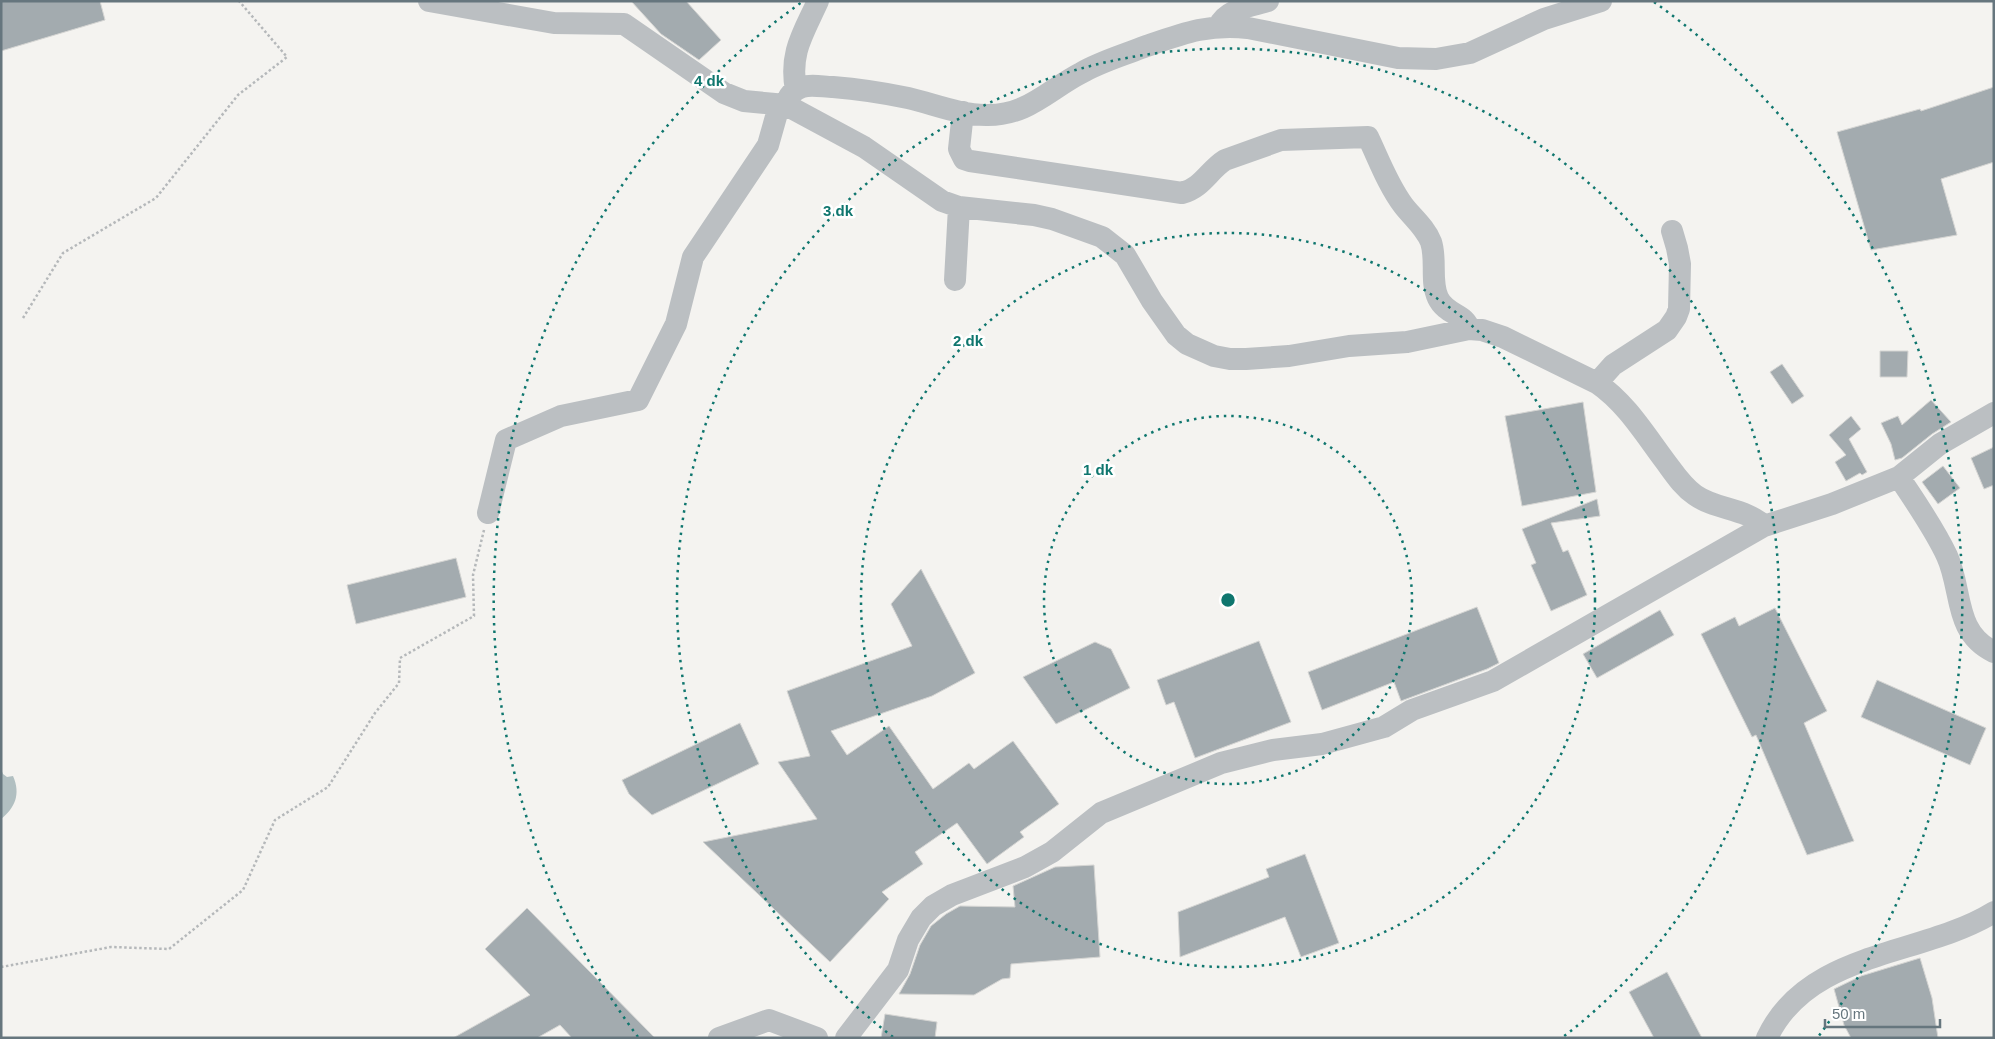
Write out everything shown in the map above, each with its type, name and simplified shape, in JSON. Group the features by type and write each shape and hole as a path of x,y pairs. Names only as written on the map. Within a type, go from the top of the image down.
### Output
{"street":[{"path":"429,1 554,23 624,24 724,93 744,101 787,100 864,147 942,200 959,207 1034,215 1052,219 1102,236 1125,255 1152,301 1176,335 1187,344 1214,356 1246,359 1288,356 1348,346 1407,342 1470,329 1482,330 1503,337 1598,383 1626,408 1686,488 1708,503 1752,517 1764,526"},
{"path":"488,513 506,440 561,416 638,400 676,324 693,257 768,145 787,100 796,48 818,1"},
{"path":"1219,26 1222,20 1230,13 1268,1"},
{"path":"787,100 804,86 841,88 907,98 985,116 1000,115 1025,108 1080,73 1101,63 1187,32 1219,26 1248,28 1398,58 1436,59 1470,53 1544,19 1601,1"},
{"path":"963,112 959,149 964,159 1182,194 1192,191 1199,186 1225,160 1281,140 1368,137 1394,191 1431,241 1434,253 1437,297 1447,311 1465,320 1470,329"},
{"path":"955,280 959,207"},
{"path":"1598,383 1612,365 1667,330 1676,317 1679,309 1680,264 1672,231"},
{"path":"846,1038 898,970 908,940 921,918 933,906 952,895 1025,867 1052,852 1101,813 1221,763 1274,750 1322,744 1384,727 1412,710 1493,681 1764,526 1832,504 1899,477 1940,444 1994,413"},
{"path":"1899,477 1942,545 1949,561 1966,625 1978,642 1994,652"},
{"path":"1766,1038 1788,1004 1830,974 1944,934 1994,912"},
{"path":"719,1038 769,1020 818,1038"}],"path":[{"path":"23,318 63,253 156,198 238,94 287,57 239,1"},
{"path":"1,967 110,947 169,949 243,890 275,820 328,786 375,713 399,683 400,658 474,616 473,575 488,513"}],"shaded area":[{"path":"1,769 7,777 13,776 16,795 10,810 1,819"}],"building":[{"path":"1,1 100,1 105,20 1,51"},
{"path":"631,1 686,1 721,40 699,60 661,34"},
{"path":"1994,87 1994,162 1941,179 1957,235 1871,250 1837,132 1920,109 1921,111"},
{"path":"1880,351 1908,351 1907,377 1880,377"},
{"path":"1782,364 1804,396 1792,404 1770,372"},
{"path":"1931,400 1951,422 1932,434 1902,458 1895,460 1891,444 1881,423 1898,416 1902,425"},
{"path":"1583,402 1596,492 1522,506 1505,416"},
{"path":"1851,416 1861,429 1849,439 1867,472 1862,475 1860,473 1846,481 1835,462 1846,455 1829,435"},
{"path":"1994,447 1994,485 1984,489 1971,458"},
{"path":"1943,466 1960,488 1938,504 1922,482"},
{"path":"1597,499 1600,516 1551,523 1563,552 1568,550 1587,595 1551,611 1531,565 1536,563 1522,529"},
{"path":"456,558 466,597 356,624 347,585"},
{"path":"921,569 975,673 932,696 831,731 847,755 889,726 933,789 969,763 974,769 1013,741 1059,804 1020,832 1024,837 987,864 957,823 915,852 923,864 882,892 889,899 830,962 703,842 817,819 778,762 810,756 787,691 912,646 891,604"},
{"path":"1477,607 1499,663 1401,701 1394,682 1322,710 1308,672"},
{"path":"1775,608 1827,711 1804,723 1854,841 1807,855 1756,735 1752,737 1701,634 1735,617 1739,626"},
{"path":"1660,610 1674,635 1597,678 1583,654"},
{"path":"1259,641 1291,722 1195,758 1174,702 1166,705 1157,680"},
{"path":"1095,642 1111,649 1130,688 1056,724 1023,677"},
{"path":"1877,680 1986,728 1970,765 1861,717"},
{"path":"740,723 759,764 652,815 629,794 622,780"},
{"path":"1305,854 1339,943 1301,957 1285,917 1180,957 1178,912 1269,877 1266,869"},
{"path":"1094,865 1100,957 1011,964 1010,978 1002,979 974,995 899,994 910,974 920,945 931,926 946,914 960,906 1015,907 1013,886 1055,867"},
{"path":"527,908 655,1038 572,1038 560,1025 537,1038 453,1038 530,995 485,949"},
{"path":"1920,958 1932,998 1938,1038 1851,1038 1844,1025 1834,989 1861,976"},
{"path":"1667,972 1702,1038 1654,1038 1629,992"},
{"path":"885,1014 937,1022 935,1038 881,1038"}]}
